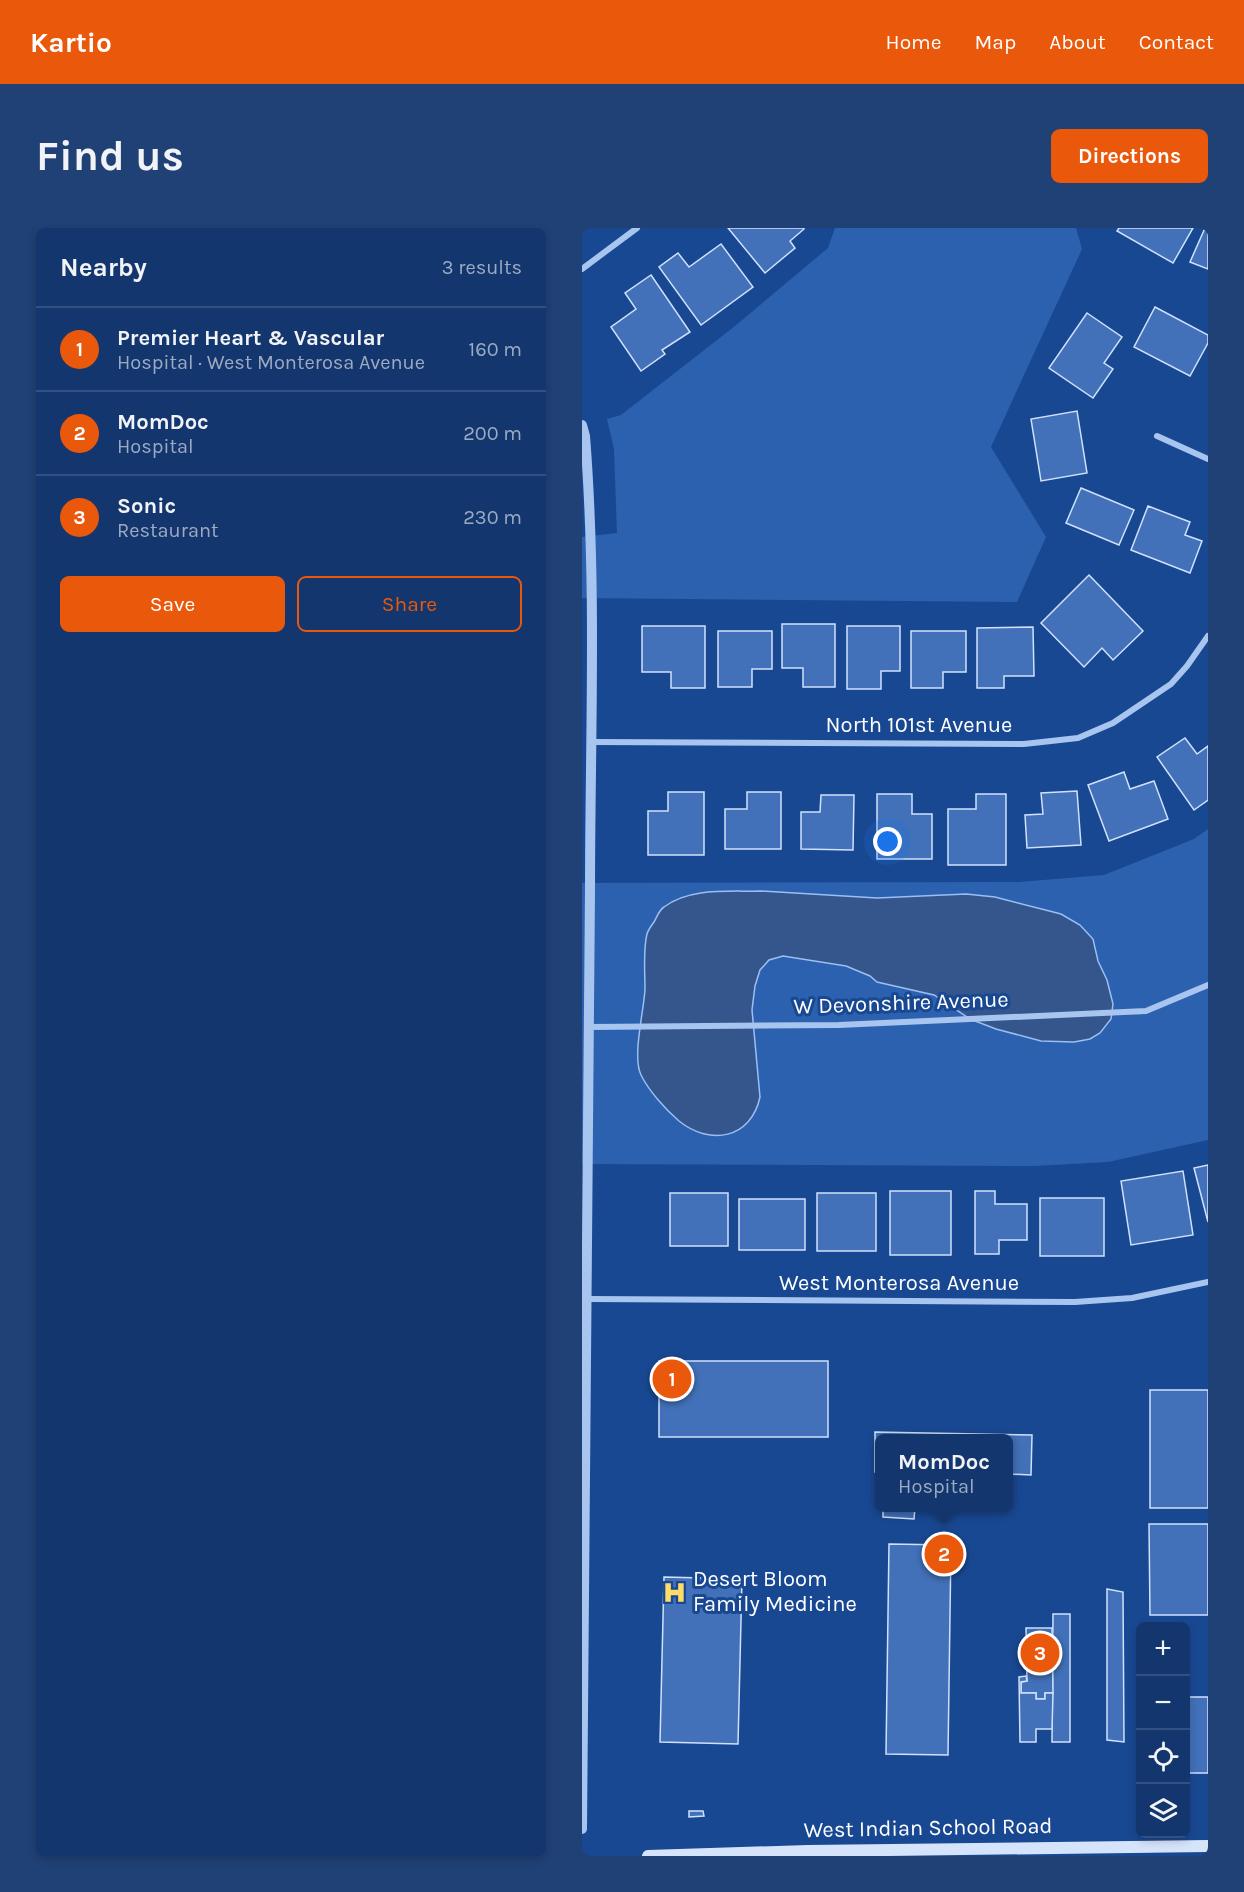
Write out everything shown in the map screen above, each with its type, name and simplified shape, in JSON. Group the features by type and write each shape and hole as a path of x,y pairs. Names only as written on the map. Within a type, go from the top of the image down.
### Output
{"main road":[{"name":"West Indian School Road","path":"648,1856 819,1851 1208,1846"}],"street":[{"path":"582,269 637,228"},
{"path":"582,425 585,436 591,520 592,742 582,1829"},
{"path":"1157,436 1208,459"},
{"name":"North 101st Avenue","path":"592,742 1024,744 1078,738 1113,723 1171,684 1208,636"},
{"name":"W Devonshire Avenue","path":"590,1027 839,1025 1146,1011 1208,985"},
{"name":"West Monterosa Avenue","path":"588,1299 1075,1302 1132,1298 1208,1282"}],"shaded area":[{"path":"835,228 1076,228 1082,249 991,447 1046,537 1017,602 582,598 582,537 617,533 614,449 607,419 621,415 735,326 828,248"},
{"path":"1208,829 1208,1140 1108,1162 1034,1166 582,1164 582,883 1019,882 1104,875 1194,839"},
{"path":"761,891 877,898 966,894 995,897 1061,914 1080,925 1093,939 1113,1004 1111,1019 1100,1033 1090,1039 1074,1042 1041,1041 996,1029 970,1019 934,995 877,982 870,976 846,966 783,956 769,960 760,970 755,986 752,1010 760,1097 755,1111 739,1130 728,1134 703,1134 691,1129 668,1111 641,1075 638,1045 645,989 647,934 662,908 686,896 711,892"}],"building":[{"path":"728,228 804,229 790,241 795,248 765,273"},
{"path":"1119,228 1193,228 1173,263 1117,231"},
{"path":"1205,228 1208,228 1208,269 1190,262"},
{"path":"721,244 753,287 701,325 659,267 678,253 689,267"},
{"path":"651,275 690,332 662,350 665,354 641,371 611,327 636,309 625,293"},
{"path":"1155,307 1208,335 1208,343 1190,376 1134,347"},
{"path":"1087,313 1122,337 1104,363 1113,369 1093,398 1049,368"},
{"path":"1077,411 1087,473 1041,481 1031,419"},
{"path":"1081,488 1134,510 1119,545 1066,523"},
{"path":"1148,506 1190,522 1185,535 1202,541 1190,573 1131,550"},
{"path":"1089,575 1143,631 1113,660 1102,648 1084,667 1041,623"},
{"path":"782,624 835,624 835,687 803,687 803,668 782,668"},
{"path":"642,626 705,626 705,688 671,688 671,672 642,672"},
{"path":"847,626 900,626 900,671 881,671 881,689 847,689"},
{"path":"1033,627 1034,676 1004,676 1004,688 977,688 977,628"},
{"path":"718,631 772,631 772,669 752,669 752,687 718,687"},
{"path":"911,631 966,631 966,672 943,672 943,688 911,688"},
{"path":"1185,738 1197,754 1208,746 1208,800 1194,810 1157,757"},
{"path":"1124,772 1130,789 1154,781 1168,819 1109,841 1088,785"},
{"path":"1077,791 1081,845 1027,848 1025,815 1043,814 1041,793"},
{"path":"668,792 704,792 704,855 648,855 648,811 668,811"},
{"path":"747,792 781,792 781,849 725,849 725,809 747,809"},
{"path":"877,794 912,794 912,814 932,814 932,859 877,859"},
{"path":"976,794 1006,794 1006,865 948,865 948,809 976,809"},
{"path":"821,795 854,795 853,850 801,849 801,812 820,812"},
{"path":"1208,1165 1208,1222 1194,1168"},
{"path":"1183,1171 1193,1235 1131,1245 1121,1181"},
{"path":"890,1191 951,1191 951,1255 890,1255"},
{"path":"975,1191 995,1191 995,1204 1027,1204 1027,1240 999,1240 999,1254 975,1254"},
{"path":"670,1193 728,1193 728,1246 670,1246"},
{"path":"817,1193 876,1193 876,1251 817,1251"},
{"path":"1040,1198 1104,1198 1104,1256 1040,1256"},
{"path":"739,1199 805,1199 805,1250 739,1250"},
{"path":"659,1361 828,1361 828,1437 659,1437"},
{"path":"1150,1390 1208,1390 1208,1508 1150,1508"},
{"path":"875,1432 980,1434 875,1434"},
{"path":"1013,1435 1032,1435 1031,1475 1013,1474"},
{"path":"883,1512 915,1512 914,1519 883,1517"},
{"path":"1149,1524 1208,1524 1208,1615 1150,1615"},
{"path":"889,1544 951,1545 948,1755 886,1754"},
{"path":"664,1577 742,1579 738,1744 660,1742"},
{"path":"1107,1589 1123,1592 1124,1742 1107,1740"},
{"path":"1053,1614 1070,1614 1070,1742 1052,1742"},
{"path":"1026,1628 1052,1628 1053,1693 1045,1693 1045,1699 1036,1699 1036,1693 1021,1693 1021,1682 1027,1681"},
{"path":"1026,1676 1027,1681 1021,1682 1021,1693 1036,1693 1036,1699 1045,1699 1045,1693 1053,1693 1052,1729 1036,1729 1036,1742 1020,1742 1019,1677"},
{"path":"1190,1697 1208,1697 1208,1773 1190,1773"},
{"path":"689,1811 703,1811 704,1816 689,1817"}],"place":[{"name":"Premier Heart & Vascular","path":"672,1379"},
{"name":"MomDoc","path":"944,1554"},
{"name":"Desert Bloom Family Medicine","path":"675,1592"},
{"name":"Sonic","path":"1040,1653"}]}
